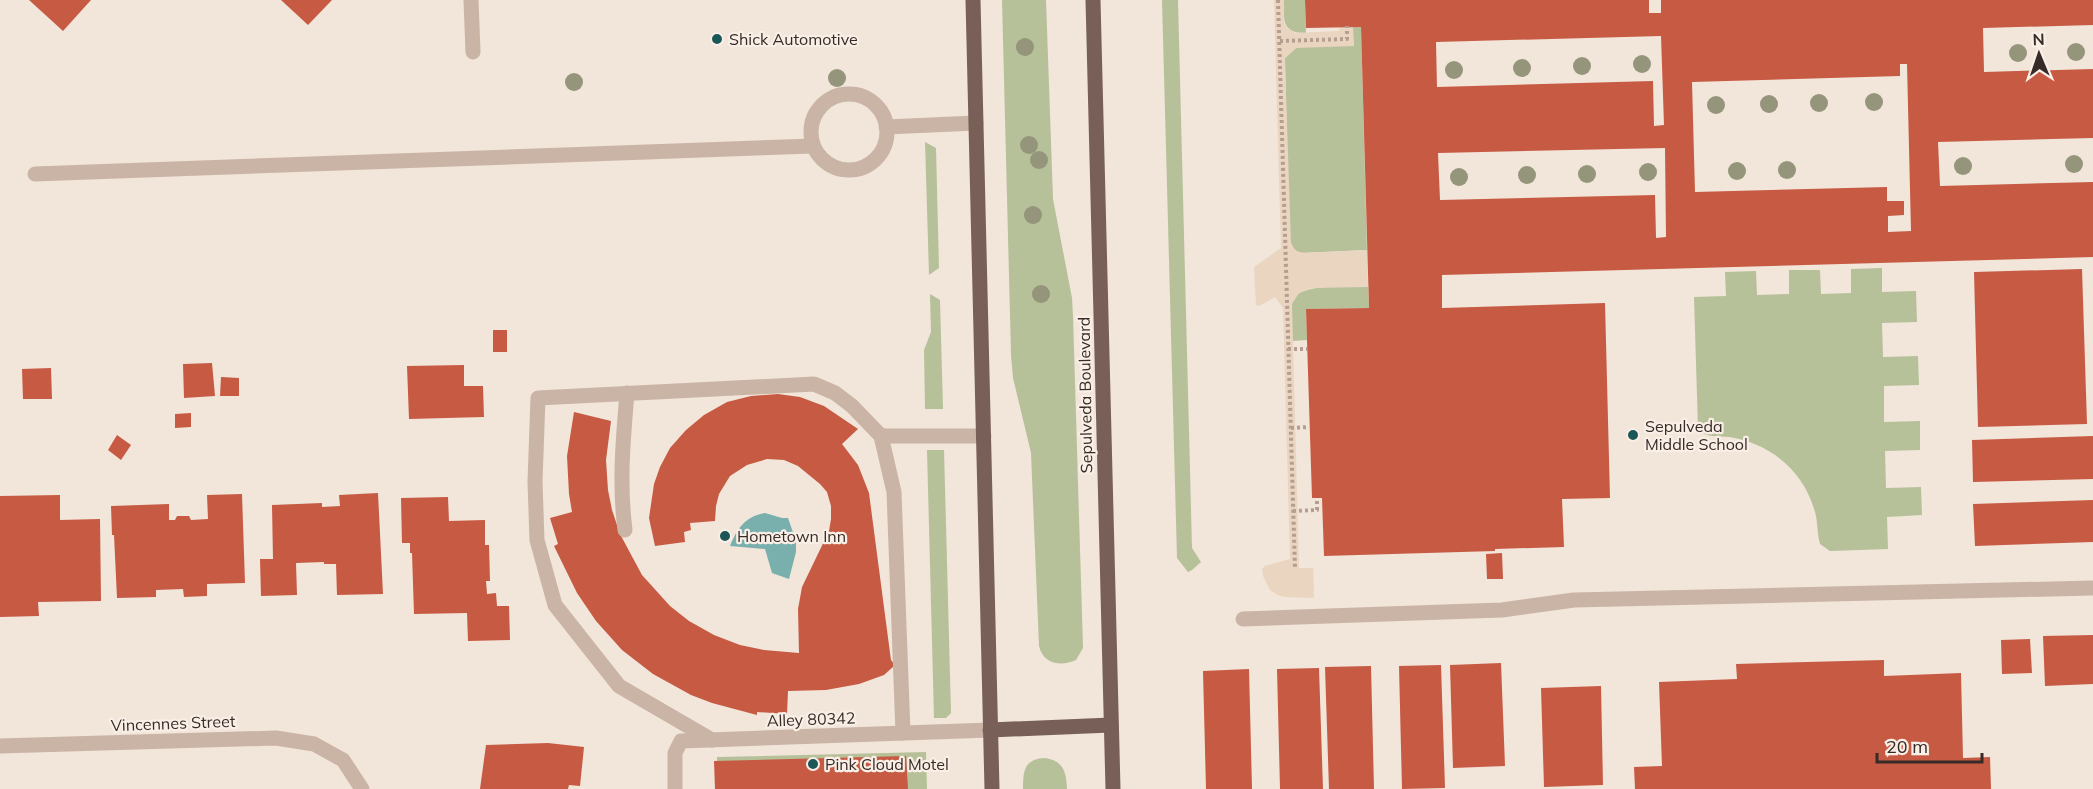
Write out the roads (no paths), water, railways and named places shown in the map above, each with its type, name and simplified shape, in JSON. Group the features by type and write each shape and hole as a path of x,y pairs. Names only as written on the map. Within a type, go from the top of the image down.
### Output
{"main road":[{"path":"973,0 992,789"},
{"name":"Sepulveda Boulevard","path":"1093,0 1113,789"},
{"path":"990,730 1112,725"}],"street":[{"path":"471,0 473,52"},
{"path":"853,95 866,98 883,116 886,127 886,140 881,151 874,161 864,167 852,170 828,165 819,157 813,146 812,120 828,100 840,96 853,95"},
{"path":"886,127 976,123"},
{"path":"35,174 813,146"},
{"path":"712,740 619,686 555,605 537,540 535,482 538,398 814,384 834,393 852,406 881,436 894,492 903,733"},
{"path":"624,530 620,467 627,393"},
{"path":"881,436 984,436"},
{"path":"1243,619 1502,610 1574,600 2093,588"},
{"name":"Alley 80342","path":"675,789 675,753 681,741 990,730"},
{"name":"Vincennes Street","path":"0,746 276,738 314,744 343,760 362,789"}],"water":[{"path":"765,513 788,518 796,541 796,552 789,579 772,573 765,549 730,546 747,520"}],"place":[{"name":"Shick Automotive","path":"717,39"},
{"name":"Sepulveda Middle School","path":"1633,435"},
{"name":"Hometown Inn","path":"725,536"},
{"name":"Pink Cloud Motel","path":"813,764"}]}
